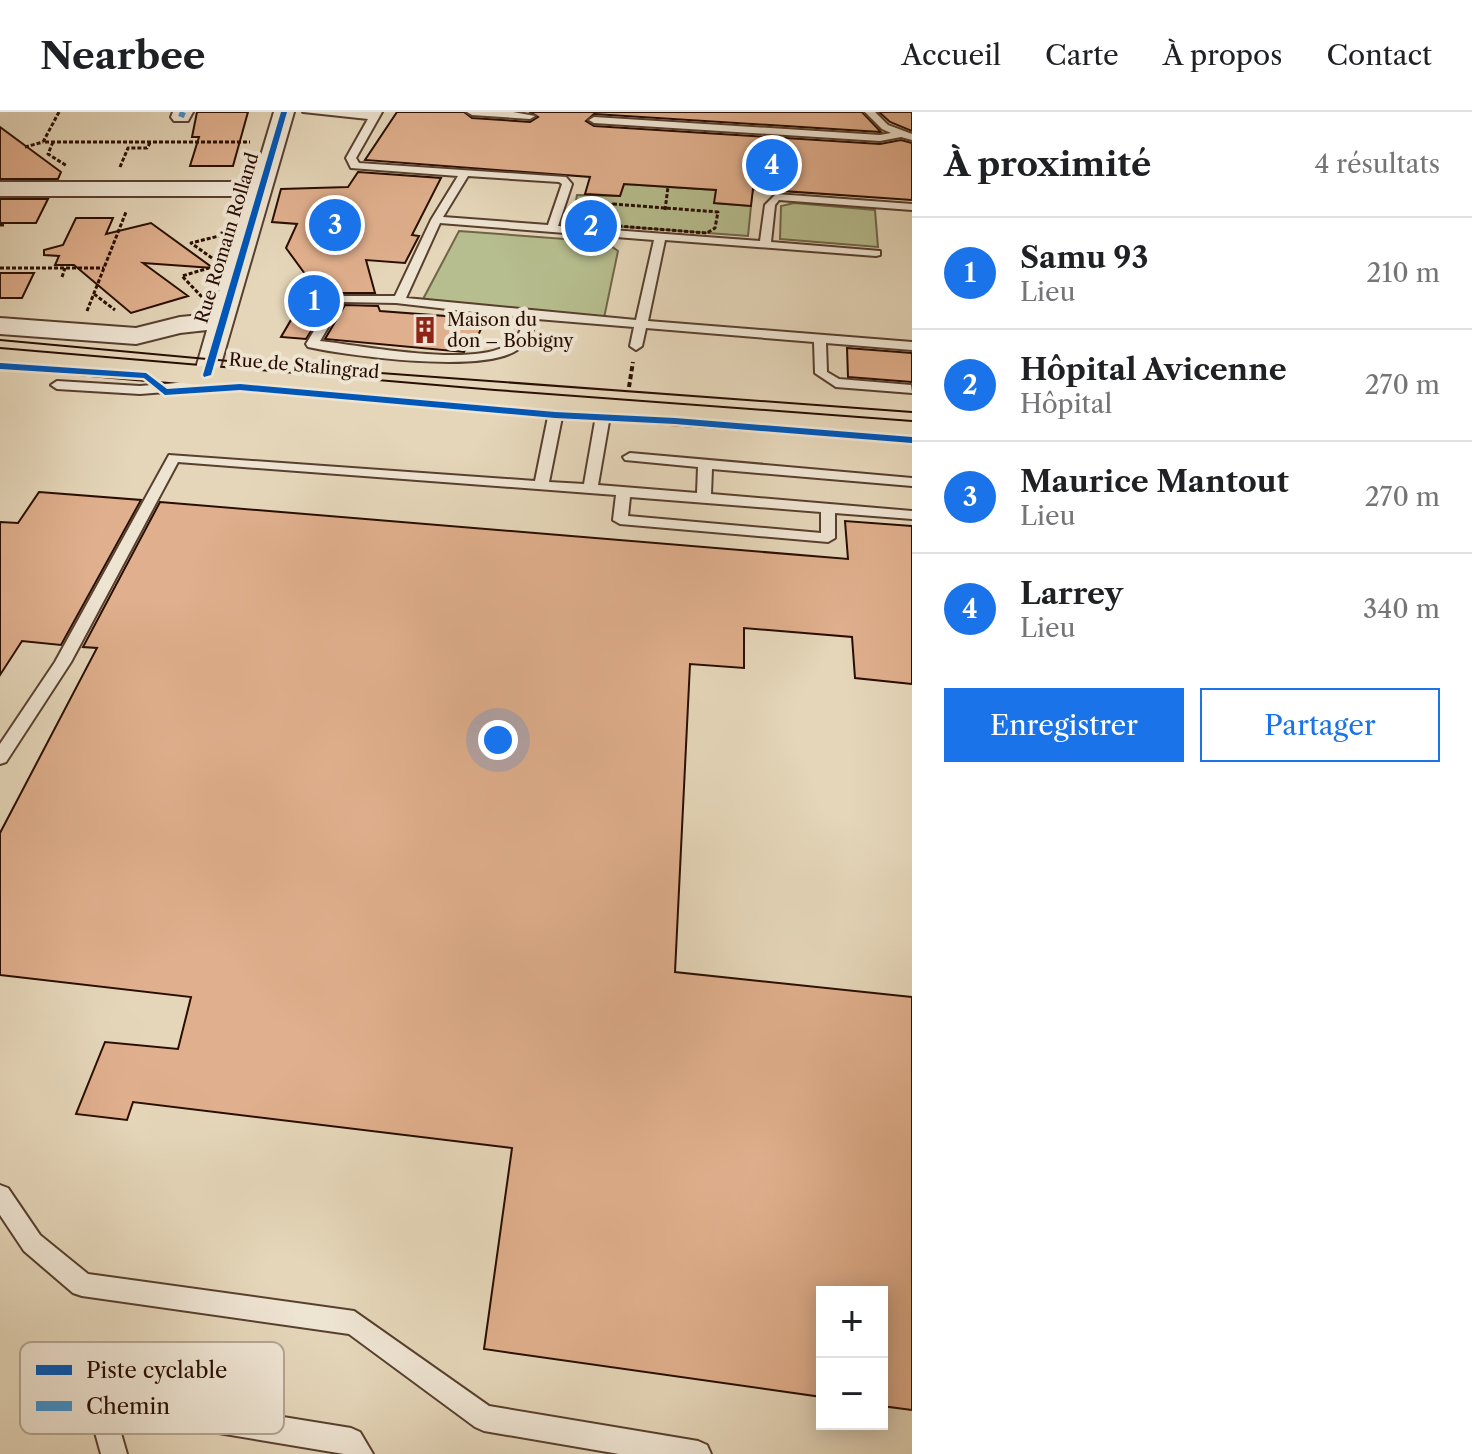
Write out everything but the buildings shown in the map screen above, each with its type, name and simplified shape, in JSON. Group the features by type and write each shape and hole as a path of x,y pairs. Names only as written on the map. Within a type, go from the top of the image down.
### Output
{"main road":[{"name":"Rue de Stalingrad","path":"0,358 557,407 670,412 912,432"}],"street":[{"name":"Rue Romain Rolland","path":"207,375 284,112"},
{"path":"0,189 263,189"},
{"path":"0,326 136,336 180,325 221,321"}],"lane":[{"path":"308,112 376,114 351,158 355,166 562,179 567,184 552,229"},
{"path":"472,112 530,116"},
{"path":"870,112 885,127 907,135"},
{"path":"594,120 610,116 880,138 907,135"},
{"path":"400,298 436,220 465,173"},
{"path":"765,244 770,205 776,197 912,207"},
{"path":"436,220 876,253"},
{"path":"636,346 660,237"},
{"path":"532,315 524,339 508,351 471,359 312,344 339,298 382,301 400,298 410,303 532,315 912,346"},
{"path":"820,339 821,373 836,383 911,389"},
{"path":"57,385 140,390 191,386 207,375"},
{"path":"541,485 557,407"},
{"path":"590,489 604,410"},
{"path":"630,457 912,482"},
{"path":"0,758 63,662 174,458 912,515"},
{"path":"704,498 705,464"},
{"path":"624,492 620,520 828,538 828,508"},
{"path":"0,1195 32,1243 82,1285 354,1323 484,1418 698,1454"},
{"path":"284,1430 351,1441 360,1454"},
{"path":"108,1434 114,1454"}],"path":[{"path":"43,142 59,112"},
{"path":"25,147 43,142 275,142"},
{"path":"79,332 131,199 103,199 128,148 147,148 150,142"},
{"path":"660,237 668,187"},
{"path":"0,268 104,268"},
{"path":"62,277 65,268"}],"green space":[{"path":"624,184 716,190 715,203 751,206 748,236 572,223 577,195 620,196"},
{"path":"794,203 875,210 878,247 780,239 781,206"},
{"path":"459,231 605,242 618,251 604,318 421,303"}],"tram line":[{"path":"0,340 271,365 912,412"}],"marked path":[{"path":"181,117 183,112"}],"cycle path":[{"path":"207,375 284,112"},
{"path":"0,366 146,376 165,392 240,387 555,415 912,440"}],"place":[{"name":"Larrey","path":"772,165"},
{"name":"Maurice Mantout","path":"335,225"},
{"name":"Hôpital Avicenne","path":"591,226"},
{"name":"Samu 93","path":"314,301"},
{"name":"Maison du don – Bobigny","path":"425,330"}]}
